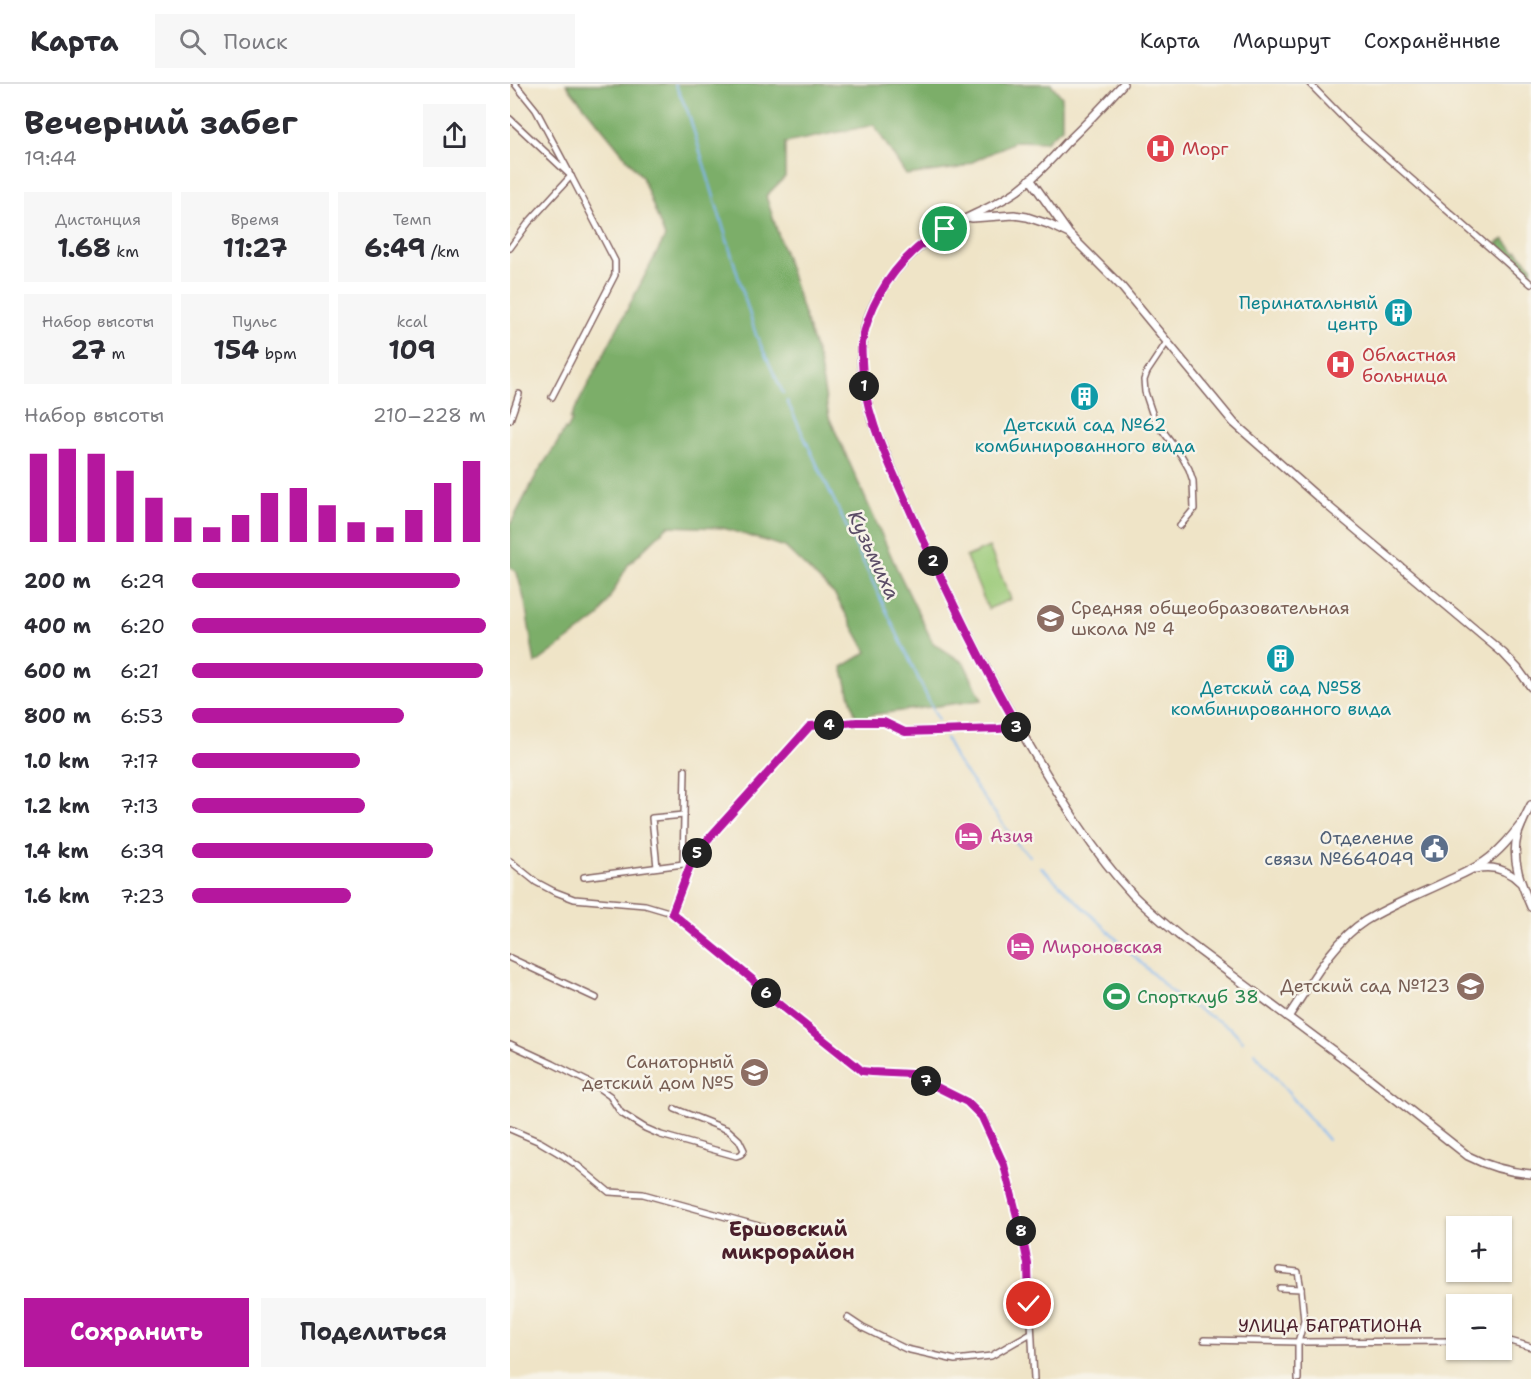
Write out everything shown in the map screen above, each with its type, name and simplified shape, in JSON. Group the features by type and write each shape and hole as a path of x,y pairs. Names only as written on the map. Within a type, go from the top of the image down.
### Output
{"main road":[{"path":"1124,84 1030,179 1003,199 945,229 913,251 900,265 877,300 866,323 861,345 862,371 872,422 949,597 976,651 1018,727 1081,828 1132,894 1181,937 1385,1090 1468,1156 1498,1169 1531,1174"},
{"path":"1030,179 1069,234 1107,271 1234,423 1503,654 1531,687"},
{"path":"966,218 1014,215 1048,224 1069,234"},
{"path":"1531,805 1517,837 1515,851 1521,883 1531,907"},
{"path":"1288,1017 1333,952 1352,931 1365,921 1395,905 1485,861 1522,823"},
{"path":"1470,870 1482,867 1494,868 1514,876 1521,883"},
{"path":"1515,1172 1531,1179"}],"street":[{"path":"515,84 536,110 615,261 615,274 552,396"},
{"path":"1310,84 1352,127 1531,284"},
{"path":"510,119 571,176"},
{"path":"510,248 529,222 571,176"},
{"path":"1167,342 1144,380 1145,392 1154,419 1186,464 1193,481 1194,509 1180,526"},
{"path":"510,420 519,394"},
{"path":"672,913 691,863 702,846 810,726 884,722 905,732 1018,727"},
{"path":"683,864 685,770"},
{"path":"657,867 652,818 684,815"},
{"path":"510,861 536,882 574,899 645,905 672,913 752,979 771,998 862,1071 911,1074 967,1102 982,1117 1004,1165 1023,1240 1028,1264 1034,1379"},
{"path":"584,877 691,863"},
{"path":"510,957 596,998"},
{"path":"510,1044 596,1086 610,1096 621,1113 645,1128 736,1156 743,1153 744,1150 739,1140 728,1130 675,1109"},
{"path":"510,1129 562,1155 609,1192 642,1194 766,1228"},
{"path":"1279,1270 1298,1272 1301,1289 1304,1321 1298,1342 1298,1379"},
{"path":"1280,1288 1301,1289"},
{"path":"848,1318 906,1349 955,1360 991,1356 1031,1333"},
{"name":"УЛИЦА БАГРАТИОНА","path":"1204,1340 1446,1341"},
{"path":"1512,1342 1531,1347"}],"green space":[{"path":"566,84 1051,84 1062,97 1062,128 1045,142 1016,141 960,168 906,175 874,125 785,143 785,177 766,196 819,361 829,417 933,643 964,663 982,700 871,715 857,722 842,667 867,652 835,595 785,547 723,528 668,526 628,565 599,617 535,664 525,602 517,573 510,567 510,525 538,472 565,429 567,430 572,420 570,419 665,237 642,177"},
{"path":"1504,239 1531,266 1531,278 1496,244"},
{"path":"989,547 1011,599 988,609 966,557"}],"waterway":[{"name":"Кузьмиха","path":"675,84 688,112 756,335 783,393"},
{"name":"Кузьмиха","path":"787,401 938,720"},
{"name":"Кузьмиха","path":"946,738 956,760 1019,846 1030,856"},
{"name":"Кузьмиха","path":"1041,867 1178,998 1231,1028 1243,1041"},
{"name":"Кузьмиха","path":"1254,1052 1328,1140"}],"place":[{"name":"Морг","path":"1161,149"},
{"name":"Перинатальный центр","path":"1399,313"},
{"name":"Областная больница","path":"1341,365"},
{"name":"Детский сад №62 комбинированного вида","path":"1085,396"},
{"name":"Средняя общеобразовательная школа № 4","path":"1050,618"},
{"name":"Детский сад №58 комбинированного вида","path":"1281,659"},
{"name":"Азия","path":"969,836"},
{"name":"Отделение связи №664049","path":"1435,848"},
{"name":"Мироновская","path":"1021,947"},
{"name":"Детский сад №123","path":"1471,986"},
{"name":"Спортклуб 38","path":"1116,997"},
{"name":"Санаторный детский дом №5","path":"755,1072"}],"district":[{"name":"Ершовский микрорайон","path":"788,1240"}],"route":[{"path":"945,229 913,251 900,265 877,300 866,323 861,345 862,371 872,422 890,465 946,590 976,651 1018,727 905,732 884,722 810,726 702,846 691,863 672,913 752,979 771,998 862,1071 911,1074 967,1102 982,1117 1004,1165 1023,1240 1028,1264 1029,1304"}]}
